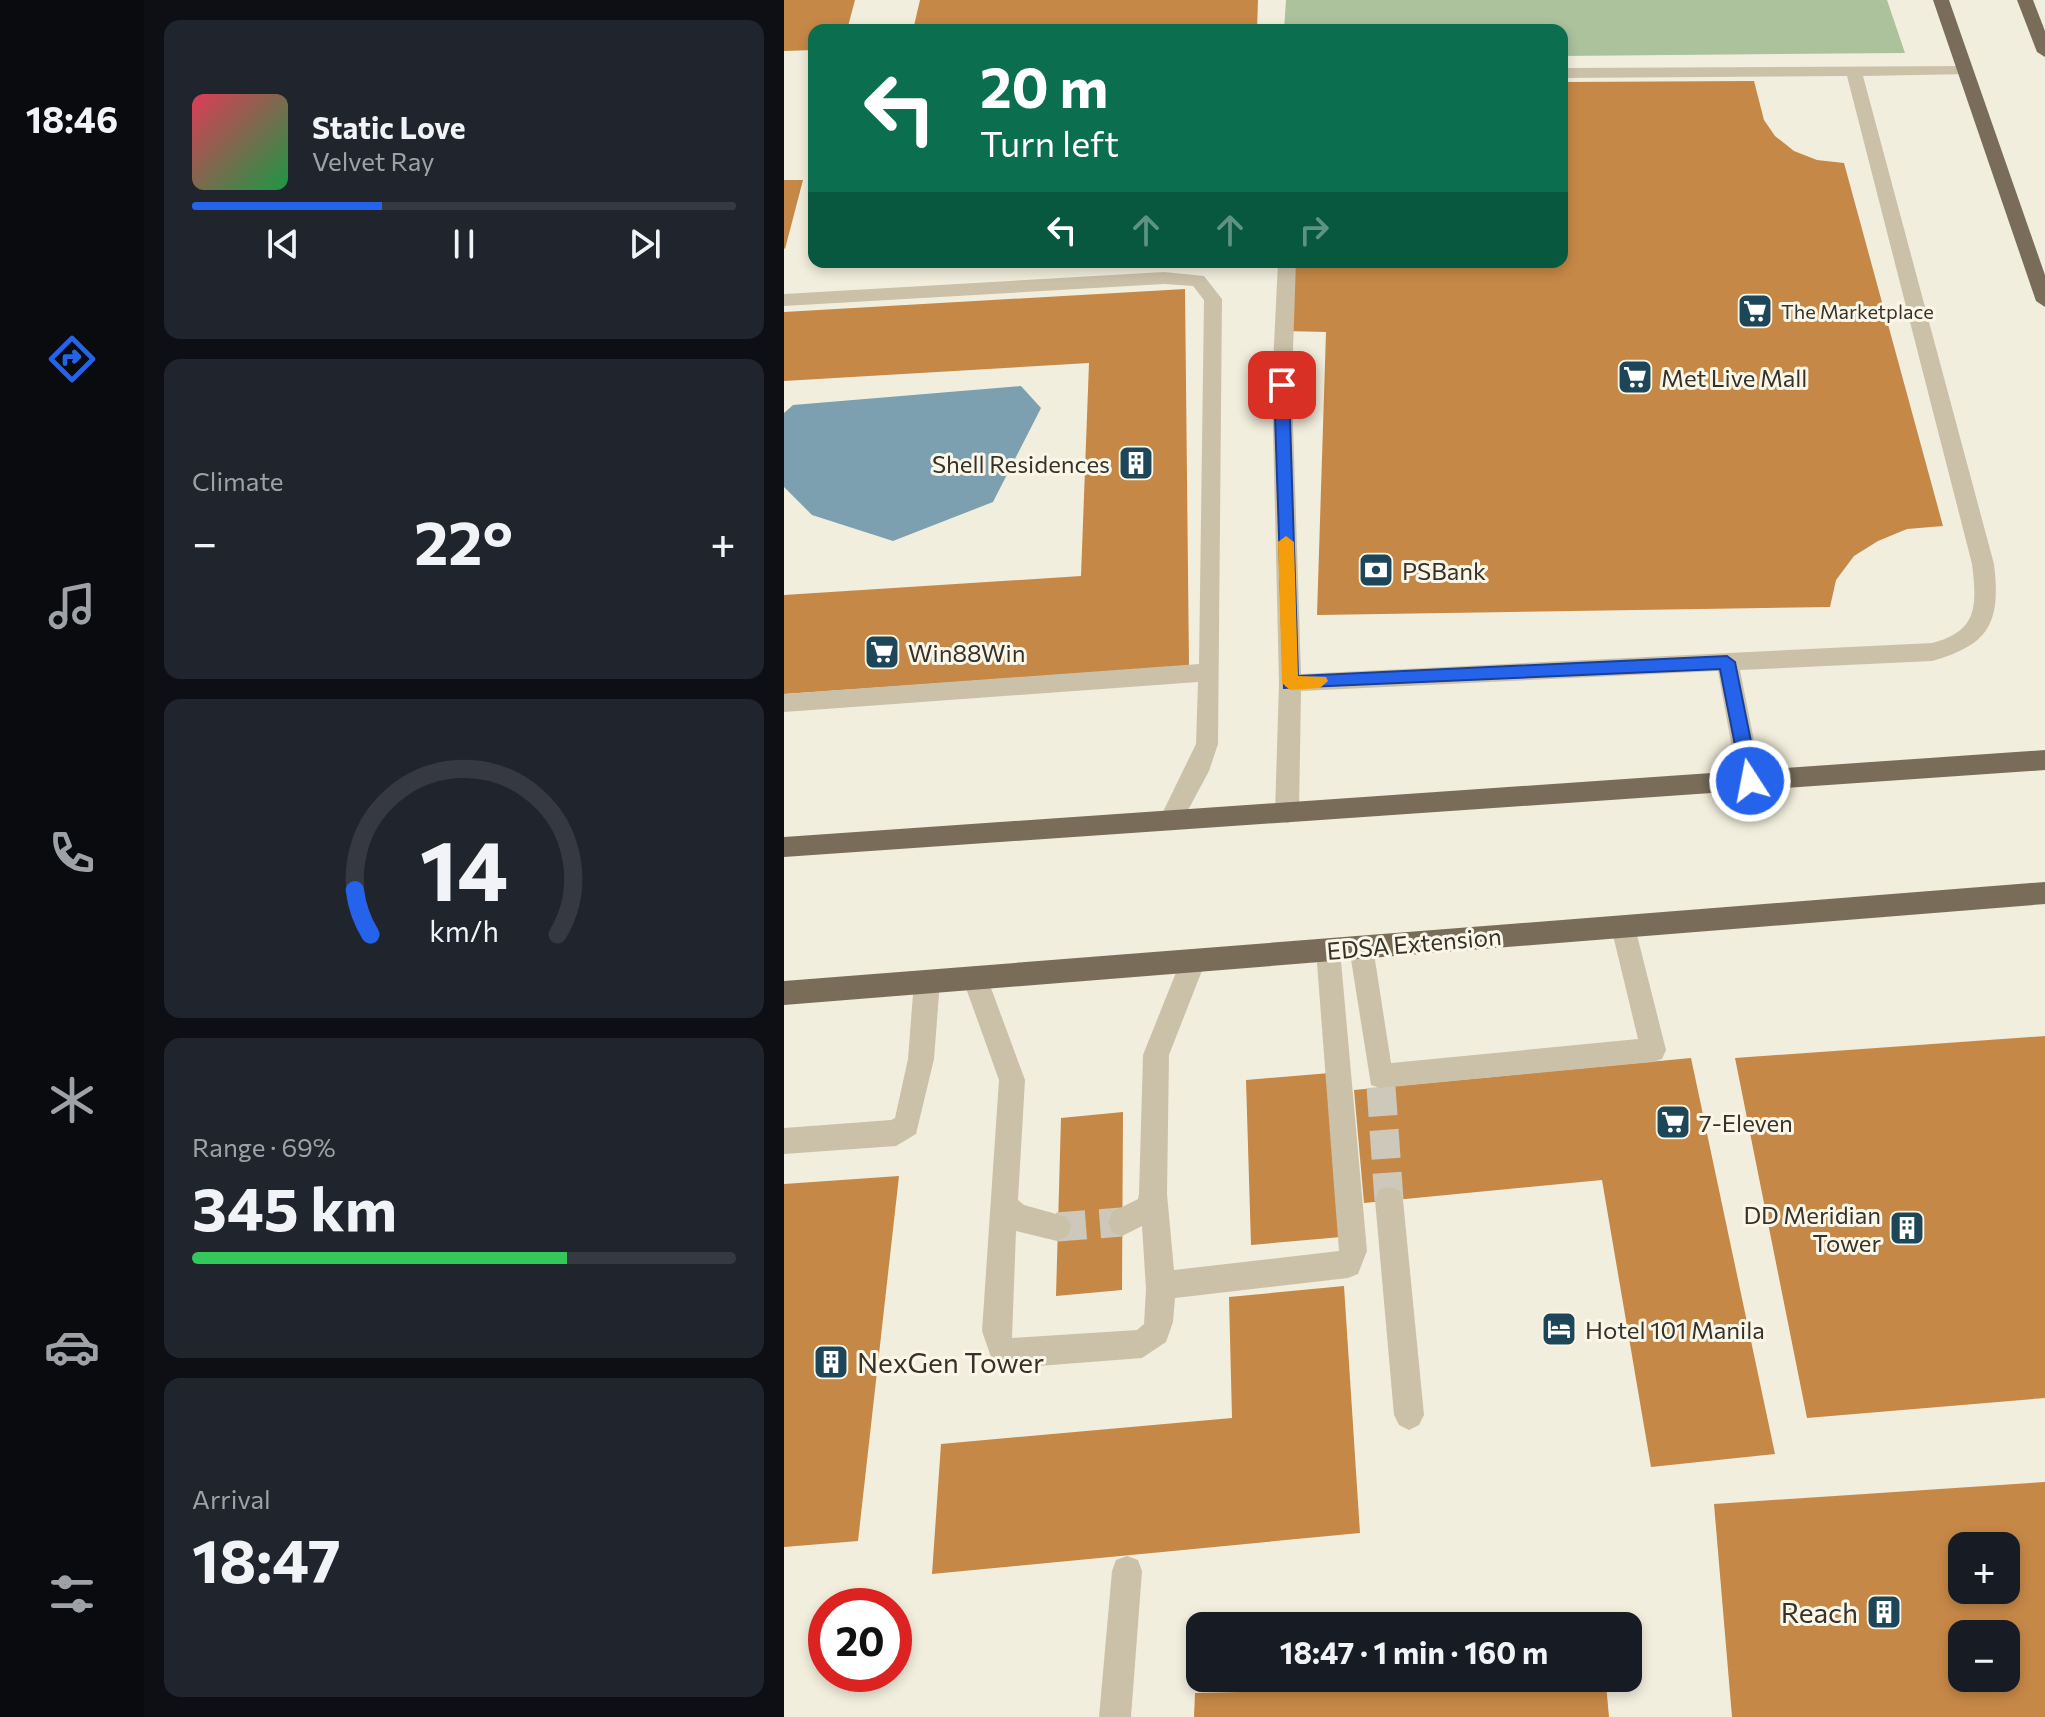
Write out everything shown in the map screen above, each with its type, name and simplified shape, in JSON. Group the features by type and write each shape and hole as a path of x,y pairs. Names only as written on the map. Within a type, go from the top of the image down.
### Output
{"main road":[{"path":"1941,0 2045,301"},
{"path":"2025,0 2045,52"},
{"path":"784,847 2045,760"},
{"name":"EDSA Extension","path":"784,993 2045,893"}],"street":[{"path":"1568,73 1965,71"},
{"path":"1290,683 1932,652 1951,648 1971,637 1982,622 1987,597 1983,564 1854,73"},
{"path":"1287,268 1290,683 1287,813"},
{"path":"784,300 1164,278 1198,280 1213,299 1207,744 1197,771 1171,820"},
{"path":"1727,662 1750,781"},
{"path":"784,703 1210,672"},
{"path":"1361,947 1381,1081 1653,1050 1623,927"},
{"path":"1159,1286 1348,1264 1353,1251 1328,950"},
{"path":"975,977 1012,1080 996,1331 1001,1347 1013,1354 1142,1344 1158,1329 1159,1286 1153,1194 1156,1055 1192,963"},
{"path":"784,1141 896,1133 907,1125 921,1059 927,981"},
{"path":"1122,1222 1148,1208 1153,1194"},
{"path":"1389,1200 1409,1415"},
{"path":"1003,1204 1016,1217 1057,1227"},
{"path":"1115,1717 1127,1571"}],"green space":[{"path":"1286,0 1887,0 1905,53 1568,56 1568,24 1284,24"}],"water":[{"path":"1021,386 1041,408 993,502 893,541 812,515 784,487 784,413 793,405"}],"building":[{"path":"784,0 855,0 849,24 808,24 808,50 784,51"},
{"path":"920,0 1258,0 1257,24 914,24"},
{"name":"Met Live Mall","path":"1754,81 1764,120 1775,136 1794,151 1817,160 1844,163 1943,526 1907,529 1878,541 1854,556 1836,580 1830,607 1317,615 1326,332 1285,331 1290,268 1568,268 1568,82"},
{"path":"784,180 803,180 785,249 784,248"},
{"name":"Shell Residences","path":"1185,289 1189,666 784,694 784,595 1081,576 1089,363 784,381 784,312"},
{"name":"DD Meridian Tower","path":"2045,1036 2045,1398 1807,1418 1735,1058"},
{"path":"1691,1058 1775,1454 1651,1467 1602,1180 1364,1203 1354,1090"},
{"path":"1330,1073 1341,1237 1251,1245 1246,1080"},
{"path":"1123,1112 1122,1290 1056,1296 1061,1118"},
{"name":"NexGen Tower","path":"899,1176 858,1541 784,1547 784,1184"},
{"path":"1344,1286 1360,1533 932,1574 941,1444 1232,1418 1229,1297"},
{"name":"Reach","path":"2045,1482 2045,1717 1732,1717 1714,1504"},
{"path":"1607,1692 1609,1717 1194,1717 1195,1693"}],"tunnel":[{"path":"1381,1087 1389,1200"},
{"path":"1057,1227 1122,1222"}],"slow traffic":[{"path":"1286,542 1290,683 1320,681"}],"place":[{"name":"The Marketplace","path":"1755,311"},
{"name":"Met Live Mall","path":"1635,377"},
{"name":"Shell Residences","path":"1136,463"},
{"name":"PSBank","path":"1376,570"},
{"name":"Win88Win","path":"882,652"},
{"name":"7-Eleven","path":"1673,1122"},
{"name":"DD Meridian Tower","path":"1907,1228"},
{"name":"Hotel 101 Manila","path":"1559,1329"},
{"name":"NexGen Tower","path":"831,1362"},
{"name":"Reach","path":"1884,1612"}],"route":[{"path":"1282,385 1290,683 1727,662 1750,781"}]}
